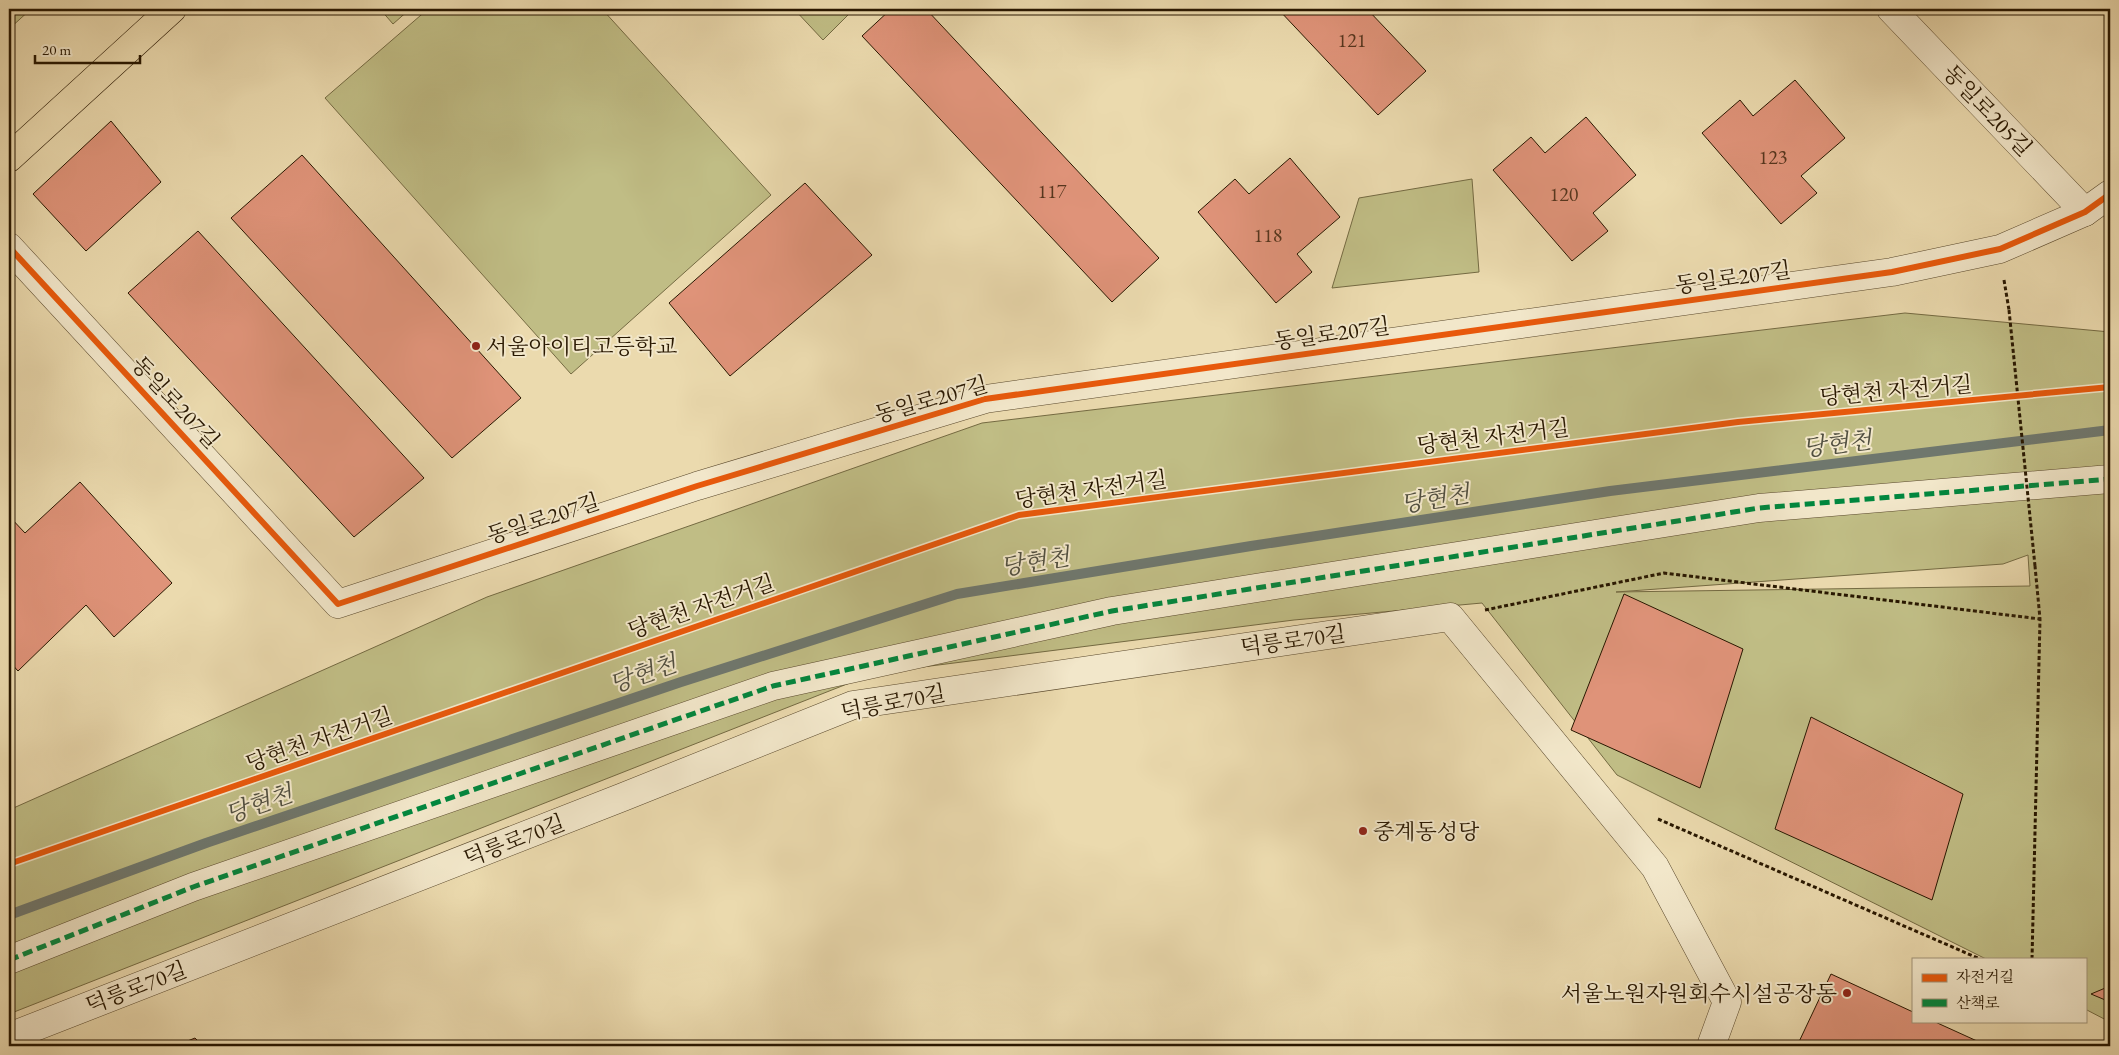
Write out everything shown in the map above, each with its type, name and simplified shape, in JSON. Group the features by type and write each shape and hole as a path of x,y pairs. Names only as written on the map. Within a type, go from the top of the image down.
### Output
{"main road":[{"path":"9,158 172,9"}],"street":[{"name":"동일로205길","path":"1891,9 2085,212"},
{"name":"동일로207길","path":"9,247 338,604 697,486 985,399 1892,272 2000,250 2085,212 2110,194"},
{"path":"9,960 192,887 773,686 1112,612 1759,508 2110,479"},
{"path":"1450,617 1655,867 1727,1002 1711,1046"},
{"name":"덕릉로70길","path":"9,1037 853,705 1450,617"}],"path":[{"path":"2009,310 2040,619 2032,958"},
{"path":"2012,396 2022,396"},
{"path":"1450,617 1664,573 2040,619"},
{"path":"1654,817 1978,958"}],"shaded area":[{"path":"9,9 31,9 9,29"},
{"path":"380,9 410,9 393,24"},
{"path":"428,9 602,9 771,195 571,374 325,98"},
{"path":"794,9 854,9 823,40"},
{"path":"1472,179 1479,272 1332,288 1359,198"},
{"path":"1905,313 2110,332 2110,1022 2086,1010 2086,958 1984,958 1617,775 1482,603 1294,620 875,673 9,1014 9,810 487,597 982,423","holes":["2028,555 2030,586 1616,592 2003,564"]}],"building":[{"path":"891,9 926,9 1159,258 1112,302 862,36"},
{"path":"1278,9 1367,9 1426,71 1378,115"},
{"path":"1795,80 1845,138 1801,176 1817,193 1781,224 1702,133 1740,100 1753,116"},
{"path":"1586,117 1636,175 1593,213 1608,231 1572,261 1493,170 1531,137 1545,153"},
{"path":"111,121 161,182 86,251 33,194"},
{"path":"302,155 521,398 452,458 231,218"},
{"path":"1290,158 1340,217 1297,254 1312,272 1276,303 1198,212 1235,179 1249,194"},
{"path":"805,183 872,255 730,376 669,303"},
{"path":"198,231 424,478 354,537 128,293"},
{"path":"80,482 172,583 114,637 86,605 18,671 9,661 9,516 25,533"},
{"path":"1624,594 1743,649 1700,788 1571,730"},
{"path":"1811,717 1963,794 1932,900 1775,829"},
{"name":"서울노원자원회수시설공장동","path":"1831,974 1912,1012 1912,1022 1935,1022 1988,1046 1797,1046"},
{"path":"2110,986 2110,1002 2091,994"},
{"path":"195,1038 203,1046 175,1046"}],"waterway":[{"name":"당현천","path":"9,915 206,843 681,682 957,594 1251,546 1610,491 2110,430"}],"marked path":[{"path":"9,960 193,887 773,686 1112,611 1759,508 2110,479"}],"cycle path":[{"path":"9,247 338,604 697,486 985,399 1892,272 2000,249 2085,212 2110,194"},
{"name":"당현천 자전거길","path":"9,864 1019,515 1738,422 2110,387"}],"place":[{"name":"서울아이티고등학교","path":"476,346"},
{"name":"중계동성당","path":"1363,831"},
{"name":"서울노원자원회수시설공장동","path":"1847,993"}]}
